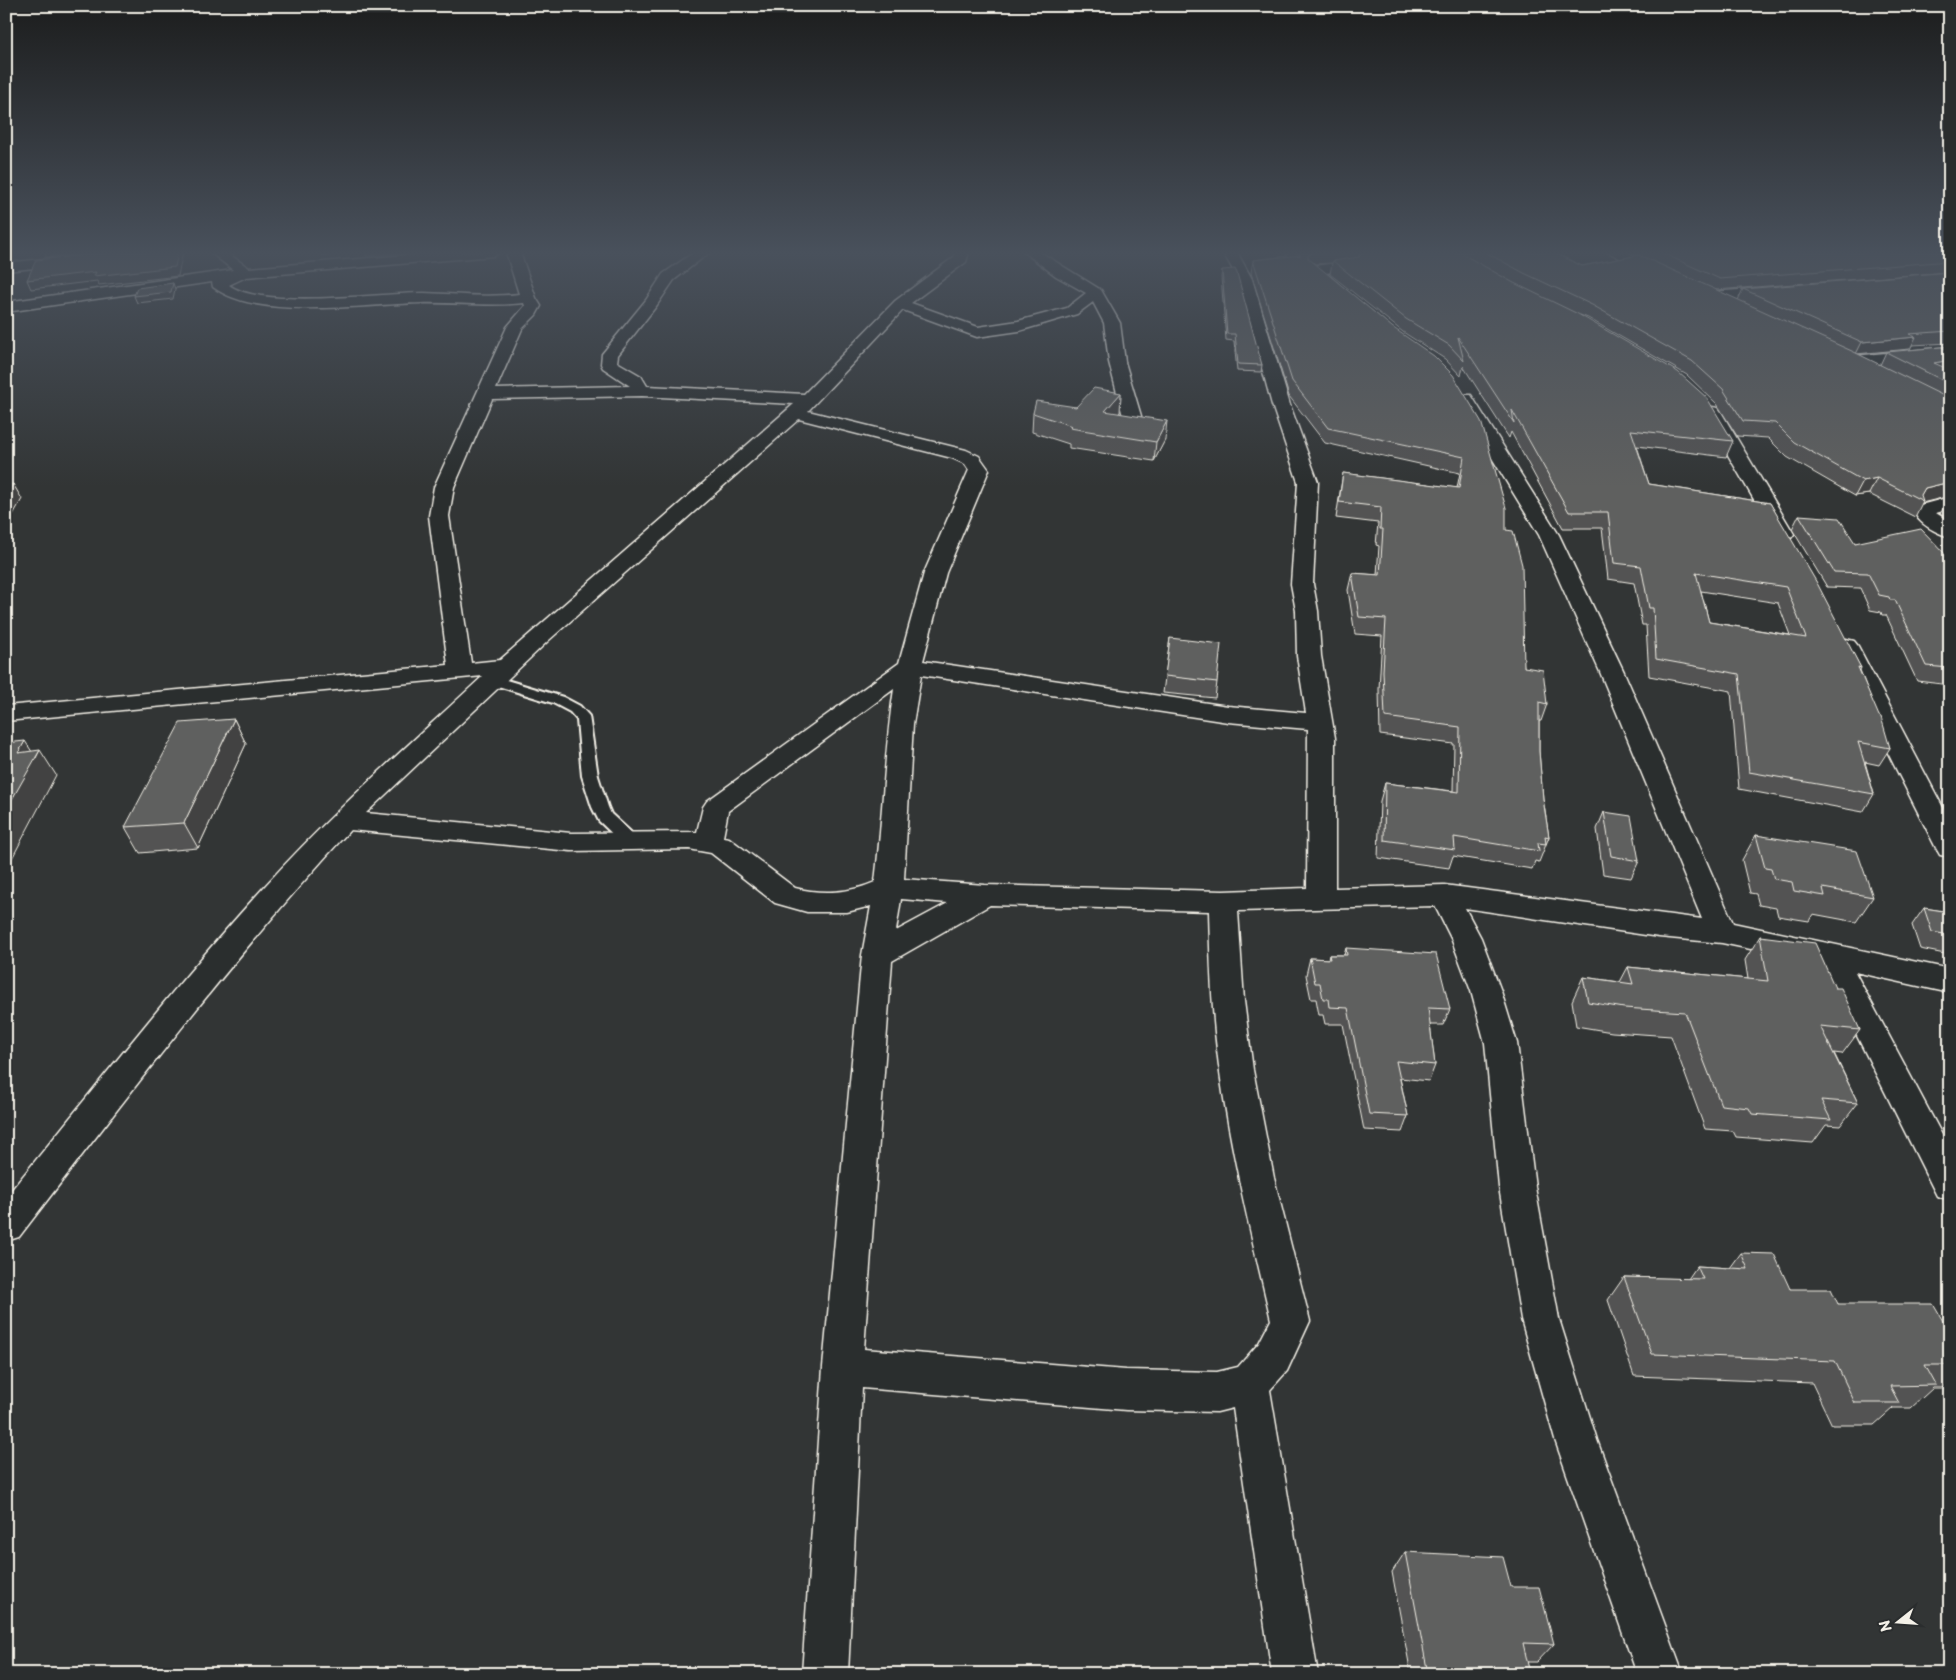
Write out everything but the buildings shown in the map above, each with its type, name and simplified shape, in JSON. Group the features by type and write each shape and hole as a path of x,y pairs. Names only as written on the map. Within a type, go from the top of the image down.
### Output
{"street":[{"path":"461,672 439,516 440,503 444,487 514,330"},
{"path":"629,330 610,354 609,364 635,380 642,391"},
{"path":"6,1225 195,987 275,893 343,820 500,673 803,407 875,330"},
{"path":"973,330 977,332 988,330"},
{"path":"1113,330 1117,362 1132,416"},
{"path":"1260,330 1281,405 1308,482 1302,584 1309,656 1322,738 1321,898"},
{"path":"1854,361 1950,352"},
{"path":"1837,353 1878,374"},
{"path":"1458,386 1553,543 1612,672 1722,932"},
{"path":"486,394 642,391 803,407 959,454 972,460 979,470 935,573 910,666 901,724 896,818 889,888 877,955 843,1367 825,1674"},
{"path":"1698,398 1710,409 1728,436 1748,475 1793,549"},
{"path":"1950,504 1924,510 1925,515 1950,531"},
{"path":"1835,626 1950,848"},
{"path":"708,842 716,807 910,666 1228,714 1319,722"},
{"path":"6,714 461,672 500,673"},
{"path":"343,820 500,838 571,842 689,840 708,842 719,845 786,896 807,902 846,902 870,896 889,888 985,895 1046,895 1223,901 1444,895 1659,926 1722,932 1950,981"},
{"path":"877,955 985,895"},
{"path":"1444,895 1466,938 1486,991 1501,1044 1518,1187 1540,1319 1576,1440 1660,1674"},
{"path":"843,1367 1126,1390 1217,1392 1249,1384 1273,1357 1291,1321 1263,1208 1244,1114 1231,1033 1223,901"},
{"path":"1830,954 1950,1185"},
{"path":"1249,1384 1295,1674"}],"lane":[{"path":"500,673 576,708 584,718 590,776 600,806 605,817 630,841"}]}
